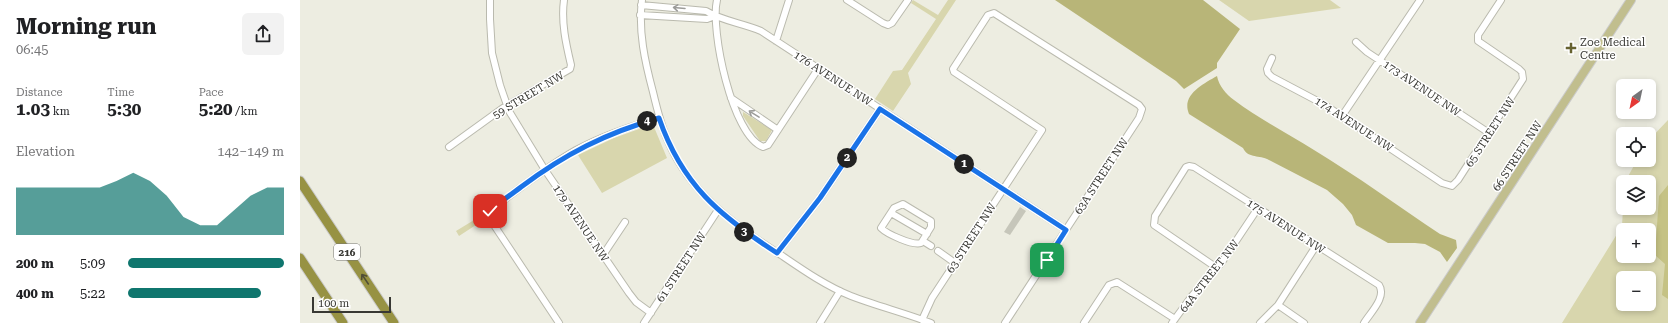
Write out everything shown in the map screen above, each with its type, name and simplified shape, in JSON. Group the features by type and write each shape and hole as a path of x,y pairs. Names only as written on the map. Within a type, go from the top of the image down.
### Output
{"highway":[{"name":"216","path":"300,182 394,323"},
{"path":"300,258 343,323"}],"main road":[{"name":"66 STREET NW","path":"1420,323 1631,0"}],"street":[{"name":"179 AVENUE NW","path":"490,0 492,52 507,106 525,139 603,255 636,302 651,313"},
{"name":"59 STREET NW","path":"449,147 507,106 570,69 571,65 563,22 564,0"},
{"path":"717,0 715,16 717,38 730,98 746,130 759,146 763,147 768,145 818,68"},
{"path":"776,41 789,0"},
{"path":"847,0 888,25 892,23 908,0"},
{"path":"1342,116 1420,0"},
{"name":"65 STREET NW","path":"1452,186 1458,180 1522,83 1524,75 1519,69 1478,42 1478,35 1501,0"},
{"path":"642,2 640,30 659,118 667,141 682,168 703,195 744,232 826,284 867,302 931,323"},
{"name":"176 AVENUE NW","path":"642,2 706,11 715,16 750,26 818,68 1066,230"},
{"name":"63 STREET NW","path":"922,320 932,298 1042,130 954,72 953,69 991,13 998,15 1142,109"},
{"name":"176 AVENUE NW","path":"640,15 706,19 715,16"},
{"name":"173 AVENUE NW","path":"1356,42 1380,60 1489,133"},
{"name":"174 AVENUE NW","path":"1272,58 1267,69 1268,73 1272,77 1309,95 1442,183 1452,186"},
{"path":"730,98 778,130"},
{"path":"777,253 820,198 880,109"},
{"name":"63A STREET NW","path":"1005,323 1141,116 1142,109"},
{"path":"559,323 488,214 492,208 545,170 594,141 632,126 659,118"},
{"name":"175 AVENUE NW","path":"1217,268 1154,225 1155,216 1186,168 1190,166 1194,167 1379,286 1382,289 1381,296 1364,323"},
{"path":"903,204 931,222 931,227 927,234 921,243 916,244 881,228 894,208 903,204"},
{"name":"64A STREET NW","path":"1173,321 1191,297 1217,268 1258,208"},
{"name":"61 STREET NW","path":"644,323 718,210"},
{"path":"891,213 927,234"},
{"path":"603,255 625,222"},
{"path":"923,241 931,246"},
{"path":"1260,323 1278,306 1316,246"},
{"path":"938,251 955,263"},
{"path":"1084,323 1109,285 1114,282 1119,283 1173,321"},
{"path":"820,323 840,291"},
{"path":"1278,306 1304,323"}],"shaded area":[{"path":"913,0 938,15 948,0 956,0 908,73 911,84 893,111 875,99 893,71 902,70 936,19 911,3"},
{"path":"1055,0 1203,0 1240,29 1217,63 1217,68 1184,89 1176,81"},
{"path":"1219,0 1330,0 1341,8 1249,21"},
{"path":"1217,76 1219,83 1231,98 1244,107 1346,170 1440,234 1456,240 1457,248 1447,262 1440,252 1425,244 1388,243 1356,225 1352,215 1343,204 1327,190 1267,159 1247,153 1243,148 1189,114 1187,107 1191,96 1200,87"},
{"path":"743,112 772,130 766,141 760,141 743,116"},
{"path":"1668,120 1668,323 1562,323 1616,236 1616,263 1656,263 1656,223 1622,223 1623,215 1656,215 1656,175 1629,175 1633,167 1656,167 1656,133"},
{"path":"650,125 654,127 667,158 602,193 578,155 614,138"},
{"path":"1668,185 1668,299 1662,295 1665,264 1656,256 1659,196"},
{"path":"479,217 482,221 459,236 456,231"}],"building":[{"path":"1020,207 1026,211 1010,235 1004,232"}],"place":[{"name":"Zoe Medical Centre","path":"1571,48"}],"route":[{"path":"490,211 541,172 576,150 638,123 659,118 667,141 674,155 703,195 744,232 777,253 820,198 880,109 1066,230 1047,260"}]}
